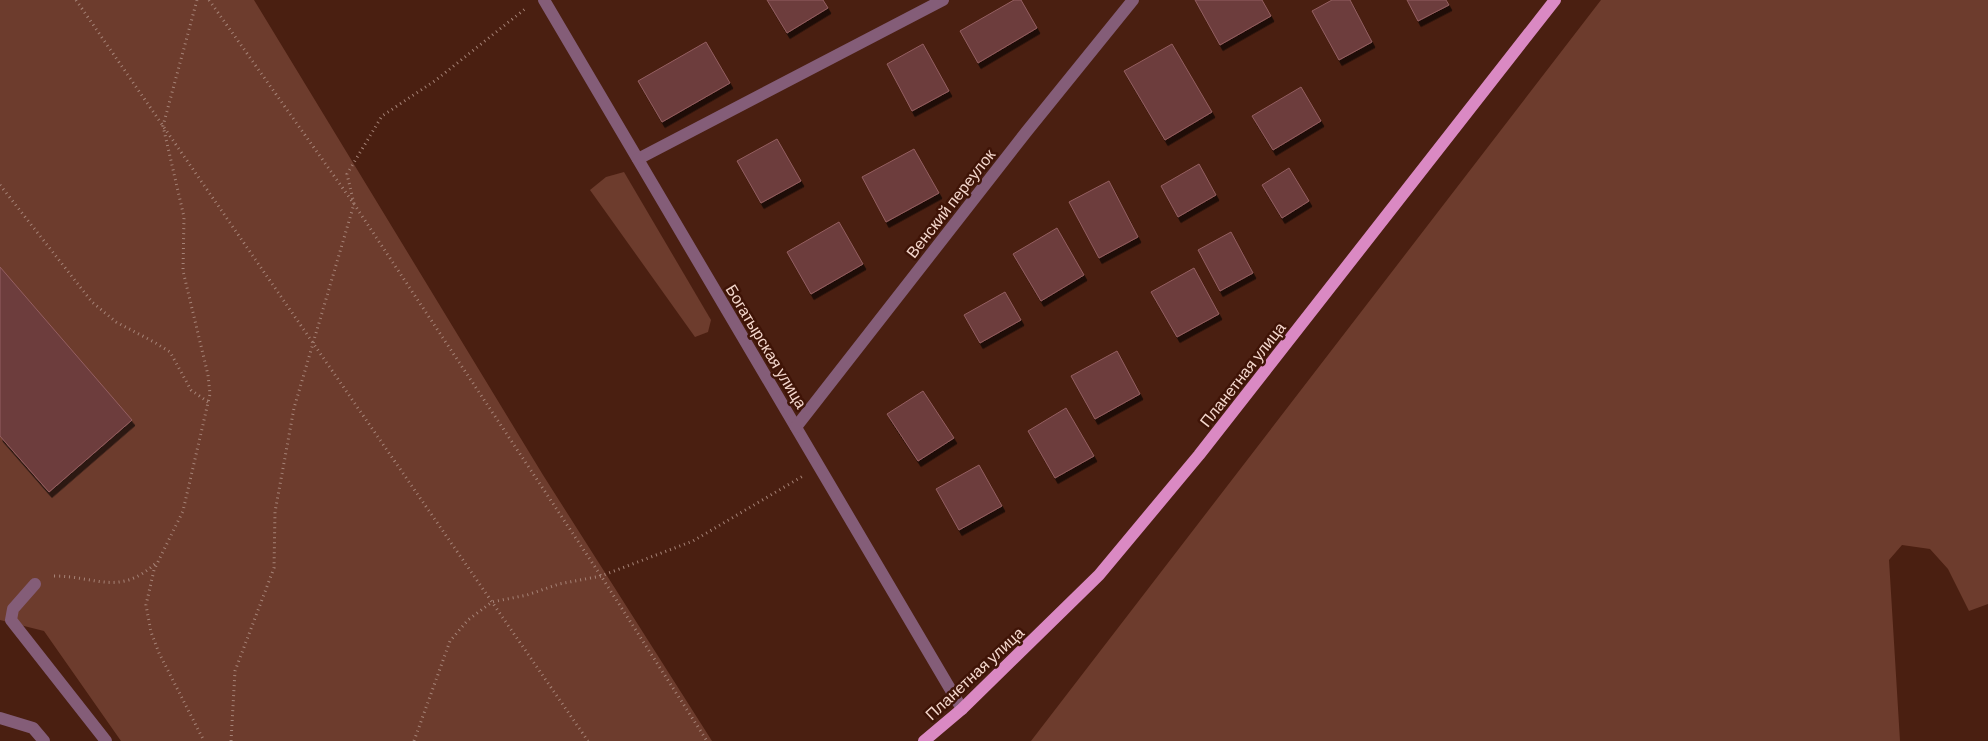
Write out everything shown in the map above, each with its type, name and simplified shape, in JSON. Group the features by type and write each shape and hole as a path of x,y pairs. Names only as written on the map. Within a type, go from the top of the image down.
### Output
{"main road":[{"name":"Планетная улица","path":"924,741 962,709 1099,575 1199,455 1555,0"}],"street":[{"name":"Богатырская улица","path":"544,0 962,709"},
{"path":"638,159 943,0"},
{"name":"Венский переулок","path":"796,427 1027,131 1132,0"},
{"path":"35,584 13,609 11,620 106,741"},
{"path":"0,718 33,728 44,741"}],"path":[{"path":"76,0 588,741"},
{"path":"197,0 163,126 184,217 183,271 208,375 210,394 183,511 154,570 146,605 151,632 159,652 204,741"},
{"path":"209,0 354,204 707,741"},
{"path":"231,741 236,671 274,568 275,512 294,408 354,204 347,174 382,116 436,80 528,7"},
{"path":"0,185 92,302 116,322 170,352 191,390 208,402"},
{"path":"414,741 450,641 468,620 492,602 526,595 559,584 600,576 693,541 809,472"},
{"path":"35,584 52,576 68,576 109,584 124,582 148,571 159,561"}],"shaded area":[{"path":"0,0 254,0 543,475 712,741 121,741 44,631 0,620"},
{"path":"1601,0 1988,0 1988,604 1969,611 1948,569 1930,549 1902,545 1889,560 1900,741 1031,741"},
{"path":"624,172 711,320 708,332 695,337 590,190 606,177"}],"building":[{"path":"767,0 823,0 828,8 787,33"},
{"path":"1014,0 1021,0 1037,28 978,63 960,31"},
{"path":"1195,0 1262,0 1271,16 1220,45"},
{"path":"1332,0 1350,0 1372,42 1339,60 1312,11"},
{"path":"1407,0 1446,0 1449,5 1418,21"},
{"path":"706,42 730,83 662,122 638,81"},
{"path":"923,44 949,91 912,111 887,64"},
{"path":"1172,44 1212,112 1165,140 1124,71"},
{"path":"1301,87 1321,121 1273,150 1252,116"},
{"path":"777,139 801,181 761,203 737,161"},
{"path":"914,149 939,193 886,222 862,177"},
{"path":"1199,164 1216,195 1178,217 1161,186"},
{"path":"1289,168 1309,201 1282,218 1262,185"},
{"path":"1109,181 1138,237 1099,258 1069,202"},
{"path":"839,222 863,264 811,294 787,252"},
{"path":"1057,228 1084,275 1041,301 1013,254"},
{"path":"1231,232 1253,273 1220,291 1198,250"},
{"path":"0,267 132,420 49,492 0,436"},
{"path":"1194,268 1219,314 1177,337 1151,292"},
{"path":"1005,292 1021,320 980,343 964,315"},
{"path":"1117,351 1140,394 1095,419 1071,376"},
{"path":"923,391 954,438 918,461 887,414"},
{"path":"1066,408 1094,456 1055,478 1028,431"},
{"path":"979,465 1002,506 959,530 936,489"}]}
